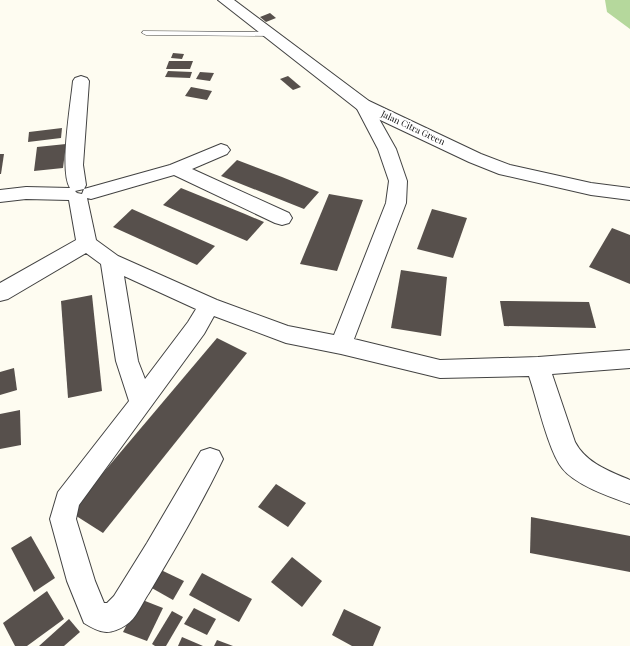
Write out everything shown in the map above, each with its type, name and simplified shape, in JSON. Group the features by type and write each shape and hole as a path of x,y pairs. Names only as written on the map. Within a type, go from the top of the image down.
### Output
{"street":[{"name":"Jalan Citra Green","path":"225,0 363,105 474,158 505,170 591,189 630,194"},
{"path":"81,81 74,165 78,192 87,243 111,261 209,306 286,334 341,345 440,369 538,366 630,359"},
{"path":"341,345 396,203 398,181 387,149 363,105"},
{"path":"0,196 26,193 78,192 176,169 221,150"},
{"path":"176,169 282,218"},
{"path":"0,292 87,243"},
{"path":"111,261 126,361 141,402"},
{"path":"209,306 196,328 67,502 63,519 81,581 94,613 101,617 109,618 117,614 124,606 157,553 210,459"},
{"path":"538,366 563,444 571,460 582,470 630,492"}],"lane":[{"path":"146,33 270,34"}],"green space":[{"path":"605,0 630,0 630,29 607,12"}],"building":[{"path":"270,13 276,18 266,22 260,17"},
{"path":"173,53 184,54 182,59 171,58"},
{"path":"169,61 193,61 190,69 166,69"},
{"path":"168,71 192,72 190,78 165,77"},
{"path":"200,72 214,73 210,81 196,79"},
{"path":"288,76 301,87 293,90 280,79"},
{"path":"191,87 212,91 207,100 185,96"},
{"path":"62,128 61,138 28,142 29,132"},
{"path":"66,144 63,168 34,171 37,147"},
{"path":"0,154 4,154 1,174 0,174"},
{"path":"237,160 319,192 304,209 221,176"},
{"path":"181,188 264,222 247,241 163,205"},
{"path":"329,194 363,200 337,271 300,264"},
{"path":"132,209 215,246 197,265 113,227"},
{"path":"432,209 467,218 453,258 417,249"},
{"path":"612,228 630,235 630,284 589,267"},
{"path":"401,270 447,277 441,336 391,328"},
{"path":"92,295 102,391 68,398 61,301"},
{"path":"500,301 589,302 596,328 504,326"},
{"path":"217,338 247,353 103,533 70,512"},
{"path":"14,368 17,390 0,395 0,372"},
{"path":"20,410 21,445 0,449 0,414"},
{"path":"276,484 306,503 288,527 258,507"},
{"path":"531,517 630,536 630,572 530,553"},
{"path":"31,536 55,578 34,592 11,548"},
{"path":"292,557 322,581 302,607 271,582"},
{"path":"161,570 184,581 173,600 150,587"},
{"path":"202,573 252,599 239,622 189,595"},
{"path":"47,591 64,619 27,646 15,646 3,623"},
{"path":"140,599 163,608 147,641 123,632"},
{"path":"194,608 216,619 207,635 184,624"},
{"path":"344,609 381,627 373,646 352,646 332,635"},
{"path":"172,611 183,617 166,646 155,646 152,644"},
{"path":"69,619 80,632 64,646 39,646"},
{"path":"182,637 203,646 178,646"},
{"path":"217,640 233,646 214,646"}]}
